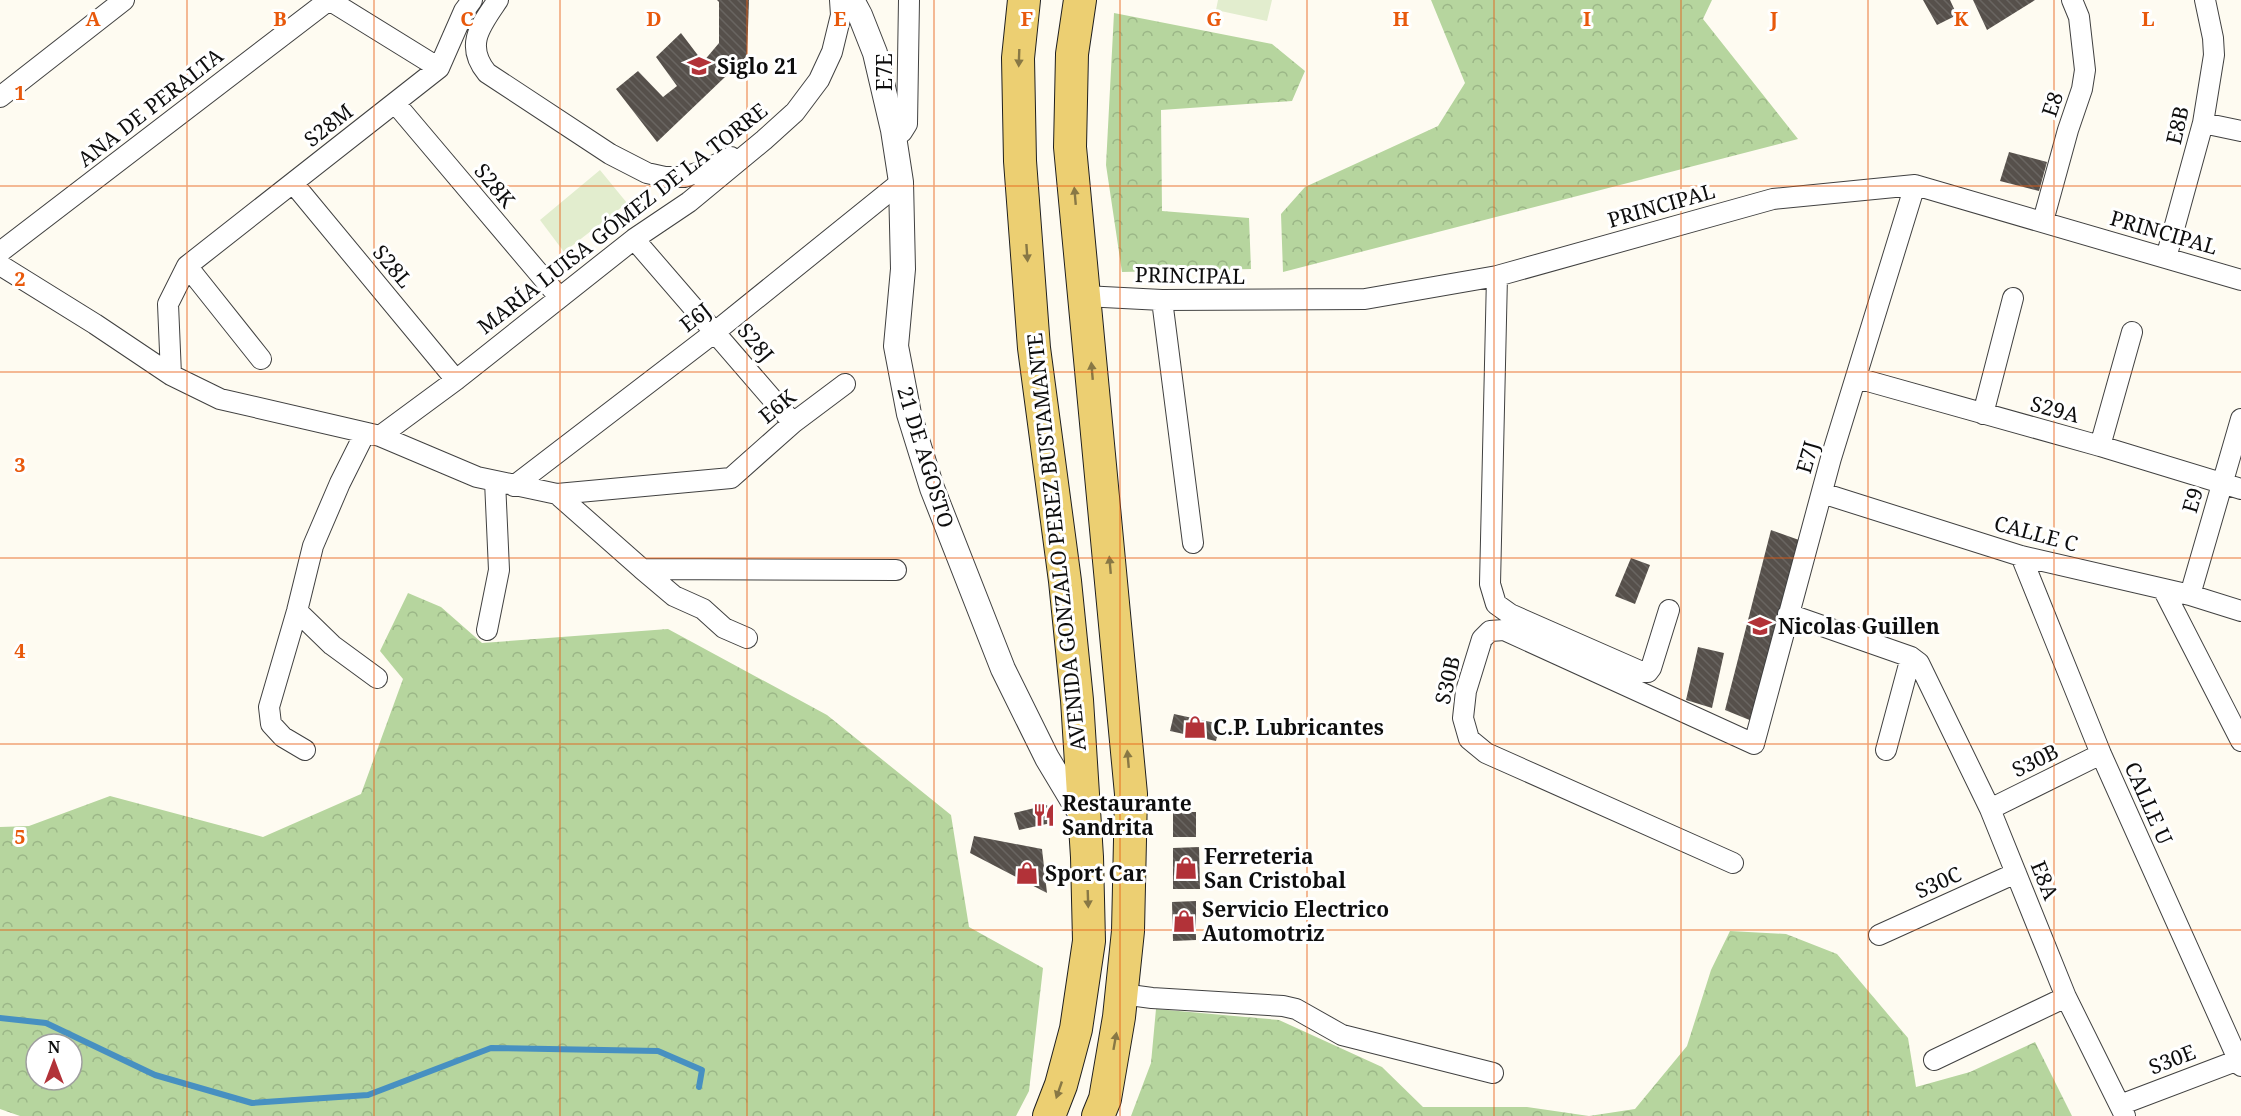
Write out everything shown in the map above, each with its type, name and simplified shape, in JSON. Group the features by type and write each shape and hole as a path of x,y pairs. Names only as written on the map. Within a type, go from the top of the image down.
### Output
{"main road":[{"name":"AVENIDA GONZALO PEREZ BUSTAMANTE","path":"1024,0 1018,58 1021,184 1034,348 1065,581 1077,699 1089,941 1076,1029 1061,1085 1049,1116"},
{"path":"1080,0 1072,54 1070,147 1131,794 1128,930 1122,994 1105,1099 1098,1116"}],"street":[{"path":"0,97 124,0"},
{"path":"329,0 439,68"},
{"name":"ANA DE PERALTA","path":"0,252 329,0"},
{"name":"S28M","path":"171,375 168,304 187,266 439,68 472,0"},
{"path":"498,0 481,25 476,38 479,63 487,73 610,154 648,173 665,177 684,177 703,171 764,140"},
{"name":"MARÍA LUISA GÓMEZ DE LA TORRE","path":"372,434 456,380 634,239 689,202 764,140 809,96 827,67 840,15 840,0"},
{"name":"21 DE AGOSTO","path":"852,0 874,53 894,137 901,182 903,269 896,346 909,414 932,488 1004,669 1047,758 1084,819"},
{"name":"E7E","path":"894,137 902,132 907,124 909,0"},
{"name":"E8","path":"2043,221 2068,130 2082,89 2085,70 2079,17 2072,0"},
{"name":"E8B","path":"2166,258 2204,123 2214,55 2205,0"},
{"name":"S28K","path":"395,103 559,297"},
{"path":"2204,123 2241,131"},
{"name":"E6J","path":"514,486 716,332 901,182"},
{"name":"S28L","path":"293,183 456,380"},
{"name":"PRINCIPAL","path":"1084,296 1162,300 1365,299 1497,276 1773,199 1915,185 2241,280"},
{"name":"E7J","path":"1754,744 1822,493 1915,185"},
{"name":"S28J","path":"634,239 793,423"},
{"path":"0,266 95,324 171,375 220,399 372,434 477,477 557,494 674,596 703,609 724,628 747,638"},
{"path":"187,266 261,359"},
{"path":"1497,276 1490,584 1496,604 1510,614 1642,672 1648,672 1651,668 1669,610"},
{"path":"1983,414 2013,298"},
{"path":"1162,300 1193,543"},
{"path":"2100,446 2132,332"},
{"name":"S29A","path":"1857,378 2100,446 2231,486"},
{"name":"E6K","path":"557,494 731,478 793,423 845,384"},
{"name":"E9","path":"2190,595 2231,486 2241,419"},
{"path":"305,750 283,736 272,724 269,707 313,546 340,483 372,434"},
{"path":"487,630 499,570 495,481"},
{"name":"CALLE C","path":"1822,493 2021,556 2190,595 2241,611"},
{"name":"CALLE U","path":"2021,556 2101,754 2240,1062"},
{"path":"642,569 896,570"},
{"path":"2163,589 2241,741"},
{"path":"297,611 332,645 377,678"},
{"path":"1788,614 1915,660 1886,750"},
{"name":"S30B","path":"1733,863 1486,753 1469,739 1463,718 1466,692 1482,639 1490,631 1504,630 1754,744"},
{"name":"E8A","path":"1915,660 1990,808 2067,997 2122,1110"},
{"name":"S30B","path":"1990,808 2101,754"},
{"name":"S30C","path":"1879,935 2016,873"},
{"path":"1122,994 1283,1006 1296,1009 1342,1035 1492,1073"},
{"path":"1934,1060 2067,997"},
{"name":"S30E","path":"2122,1110 2240,1062"}],"green space":[{"path":"1218,0 1272,0 1267,21 1216,10"},
{"path":"1431,0 1712,0 1703,19 1798,139 1283,272 1281,214 1305,187 1438,126 1465,83"},
{"path":"1114,13 1272,44 1305,71 1292,101 1161,110 1162,211 1249,218 1251,269 1122,272 1106,165"},
{"path":"600,170 627,203 564,252 540,220"},
{"path":"408,593 441,607 482,643 668,629 827,715 951,815 969,927 1043,968 1029,1091 1016,1116 20,1116 0,1109 0,827 29,826 110,796 263,837 361,794 403,679 380,651"},
{"path":"1730,931 1786,934 1837,954 1908,1038 1916,1087 1970,1072 2035,1042 2072,1116 1589,1116 1635,1109 1687,1046 1711,970"},
{"path":"1156,1009 1279,1020 1382,1067 1423,1107 1527,1107 1589,1116 1131,1116 1151,1063"}],"building":[{"name":"Siglo 21","path":"717,0 749,0 747,56 657,142 616,89 638,71 663,97 677,86 656,57 681,33 703,62 719,43 719,2"},
{"path":"1923,0 1950,0 1957,15 1937,25"},
{"path":"1973,0 2035,0 1987,30"},
{"path":"2009,152 2047,162 2039,191 2000,181"},
{"path":"1771,530 1799,540 1752,721 1725,710"},
{"path":"1631,558 1650,565 1635,604 1615,596"},
{"path":"1698,647 1724,653 1712,708 1686,700"},
{"name":"C.P. Lubricantes","path":"1174,714 1220,724 1216,741 1170,731"},
{"path":"1047,805 1051,823 1019,830 1014,813"},
{"path":"1173,812 1196,812 1196,837 1173,837"},
{"name":"Sport Car","path":"974,836 1042,849 1047,893 970,853"},
{"name":"Ferreteria San Cristobal","path":"1199,847 1200,889 1173,889 1173,848"},
{"name":"Servicio Electrico Automotriz","path":"1196,901 1196,940 1173,941 1172,902"}],"waterway":[{"path":"0,1018 46,1023 155,1075 252,1103 368,1095 491,1048 658,1051 702,1070 699,1087"}],"place":[{"name":"Siglo 21","path":"699,66"},
{"name":"Nicolas Guillen","path":"1760,626"},
{"name":"C.P. Lubricantes","path":"1195,727"},
{"name":"Restaurante Sandrita","path":"1044,815"},
{"name":"Ferreteria San Cristobal","path":"1186,868"},
{"name":"Sport Car","path":"1027,873"},
{"name":"Servicio Electrico Automotriz","path":"1184,921"}]}
